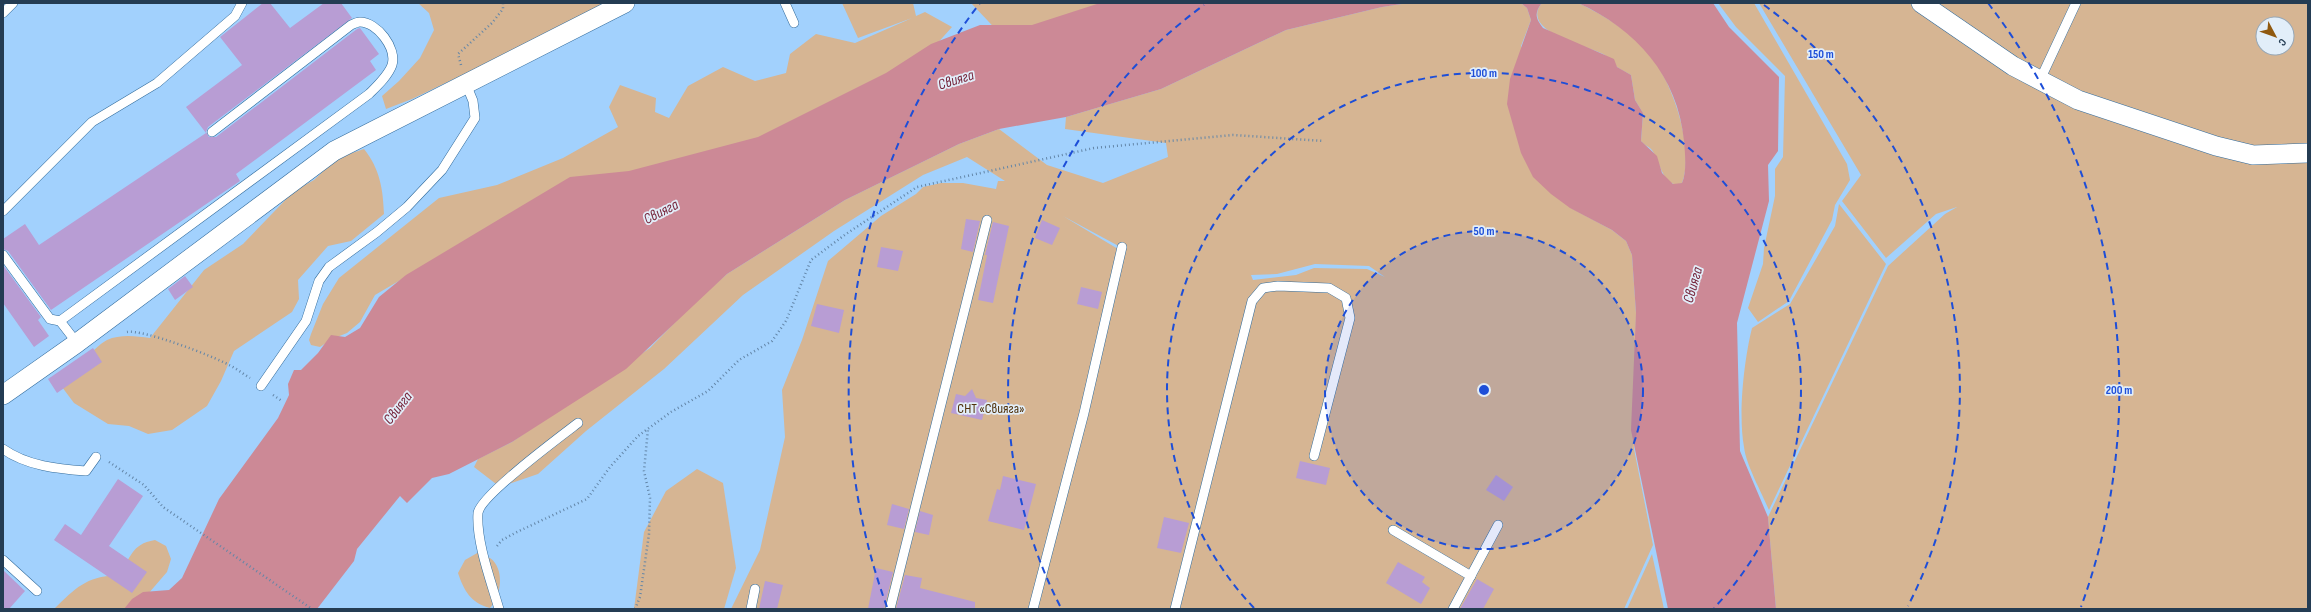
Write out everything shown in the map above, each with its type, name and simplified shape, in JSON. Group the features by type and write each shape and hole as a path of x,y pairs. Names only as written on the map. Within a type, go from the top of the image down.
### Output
{"street":[{"path":"3,395 77,343 334,151 625,3"},
{"path":"1921,3 2013,66 2078,100 2216,146 2254,155 2308,153"}],"lane":[{"path":"3,12 13,3"},
{"path":"3,211 92,122 157,83 235,16 242,3"},
{"path":"785,3 794,23"},
{"path":"2040,80 2076,3"},
{"path":"60,321 369,94 381,82 392,65 393,52 385,37 370,26 360,22 351,25 212,132"},
{"path":"261,386 306,321 319,282 329,267 377,232 407,207 442,170 475,118 473,101 466,84"},
{"path":"890,609 987,220"},
{"path":"1033,609 1084,413 1122,247"},
{"path":"3,255 50,319 60,321 77,343"},
{"path":"1175,609 1252,301 1263,288 1278,286 1329,288 1346,298 1350,318 1314,456"},
{"path":"499,609 480,536 478,511 488,498 533,457 578,423"},
{"path":"3,449 10,454 50,468 86,471 96,457"},
{"path":"1453,609 1498,525"},
{"path":"1394,530 1471,576"},
{"path":"3,560 37,591"},
{"path":"751,609 755,589"}],"path":[{"path":"466,84 458,54 492,23 503,9 503,3"},
{"path":"486,558 502,540 587,499 610,467 638,436 671,412 708,391 739,360 772,341 786,321 811,260 846,234 917,187 1094,148 1233,135 1324,140"},
{"path":"125,332 132,331 162,339 229,364 261,386"},
{"path":"635,609 640,597 649,534 650,498 644,471 648,429"},
{"path":"96,457 115,464 144,485 163,507 312,609"}],"green space":[{"path":"418,3 613,3 412,99 386,109 382,96 399,81 420,58 434,30 429,13"},
{"path":"842,3 913,3 916,16 925,12 952,27 909,75 786,134 465,242 375,295 360,322 347,333 332,339 320,347 311,345 309,340 323,304 339,278 439,198 497,185 563,158 618,127 609,107 620,85 656,98 655,112 669,118 688,86 723,67 755,81 786,73 790,54 816,34 855,43 912,18 858,38"},
{"path":"971,3 1137,3 1005,39"},
{"name":"СНТ «Свияга»","path":"1408,3 1521,3 1527,8 1531,20 1521,46 1571,208 1612,230 1626,241 1632,255 1636,313 1634,449 1653,545 1624,609 731,609 760,550 785,437 782,390 802,340 828,261 881,216 916,194 923,187 941,183 963,183 996,189 998,181 1005,181 967,157 923,175 834,231 743,295 664,369 586,431 538,474 500,487 474,467 478,459 512,442 650,348 694,303 727,274 845,200 959,144 999,129 1047,165 1103,183 1168,157 1166,143 1065,129 1066,117 1161,89 1286,30 1382,7","holes":["1063,216 1126,250 1118,249","1315,264 1369,266 1385,277 1367,269 1314,268 1296,275 1253,280 1251,275 1277,274"]},
{"path":"1578,3 1598,13 1627,32 1644,48 1659,68 1674,100 1684,135 1686,153 1682,183 1676,184 1670,182 1666,178 1651,149 1641,141 1643,113 1635,100 1631,75 1617,67 1603,54 1558,36 1547,30 1540,22 1537,14 1541,4"},
{"path":"1718,3 1754,3 1847,164 1850,180 1835,205 1832,220 1789,301 1758,322 1748,308 1763,264 1764,248 1775,196 1775,169 1783,157 1785,76 1736,27"},
{"path":"1759,3 2308,3 2308,609 1776,609 1768,517 1888,266 1945,214 1957,207 1936,214 1886,258 1842,201 1861,175"},
{"path":"364,149 374,164 380,180 384,214 351,241 328,246 298,280 299,299 292,312 234,351 221,381 207,406 172,430 148,434 129,426 108,424 74,403 62,387 95,349 107,340 117,337 134,336 150,338 204,270 243,244 294,191 314,180 337,158"},
{"path":"1839,204 1886,264 1769,510 1745,454 1742,434 1743,388 1749,341 1752,328 1790,304 1835,226"},
{"path":"697,469 723,483 736,568 724,609 634,609 644,532 666,491"},
{"path":"155,540 166,546 171,559 167,572 135,609 54,609 75,590 89,581 106,576 117,575 136,549 147,542"},
{"path":"479,552 494,561 498,568 500,586 496,598 490,608 478,603 469,595 458,573 465,560"},
{"path":"1652,554 1664,609 1627,609"}],"water":[{"name":"Свияга","path":"1100,3 1408,3 1382,7 1286,30 1161,89 1066,117 999,129 959,144 845,200 727,274 626,369 512,442 449,474 432,478 407,503 400,496 357,549 354,561 317,609 124,609 132,599 143,592 169,590 182,578 219,499 278,418 289,395 288,384 294,370 301,370 318,353 331,335 345,337 360,328 379,297 406,275 570,177 629,171 758,137 886,73 931,44 980,25 1032,25"},
{"name":"Свияга","path":"1521,3 1545,3 1541,4 1537,11 1537,19 1543,28 1614,59 1617,67 1631,75 1635,100 1643,113 1641,141 1657,156 1662,173 1673,184 1682,183 1684,178 1684,141 1680,117 1673,96 1663,76 1650,57 1618,26 1578,3 1713,3 1729,27 1779,77 1778,151 1768,165 1769,201 1737,323 1740,451 1768,517 1776,609 1668,609 1631,430 1636,313 1632,255 1626,241 1612,230 1570,208 1551,194 1533,177 1521,153 1507,104 1510,79 1531,20 1527,8"}],"building":[{"path":"263,3 270,3 290,28 324,3 341,3 352,18 208,127 206,132 209,137 216,137 357,29 360,28 379,54 370,61 376,70 236,174 240,181 51,310 8,251 3,249 3,239 25,224 39,245 206,133 186,107 242,65 220,37"},
{"path":"966,219 980,221 973,252 961,249"},
{"path":"1042,220 1060,228 1052,245 1035,238"},
{"path":"993,222 1009,226 993,303 978,300 987,255 985,255"},
{"path":"881,247 903,251 898,271 877,267"},
{"path":"3,265 41,317 38,320 49,336 34,347 3,303"},
{"path":"185,276 193,287 175,300 168,289"},
{"path":"1081,287 1102,292 1098,309 1077,304"},
{"path":"817,304 844,310 839,333 811,326"},
{"path":"93,348 102,362 57,393 48,379"},
{"path":"972,389 976,398 987,400 982,420 951,413 956,394 965,396"},
{"path":"1300,461 1330,468 1326,485 1296,478"},
{"path":"1496,475 1513,487 1504,501 1486,490"},
{"path":"1003,476 1036,484 1024,530 988,521 997,489 1000,490"},
{"path":"118,479 143,496 109,546 147,572 132,593 54,540 65,524 81,535"},
{"path":"892,504 909,509 904,529 887,525"},
{"path":"920,511 933,515 929,535 915,532"},
{"path":"1164,517 1189,523 1181,553 1157,548"},
{"path":"1398,562 1425,577 1422,582 1430,588 1421,604 1386,583"},
{"path":"876,568 893,572 884,609 868,609"},
{"path":"3,570 25,591 9,609 3,609"},
{"path":"905,575 922,578 920,588 975,602 975,609 896,609"},
{"path":"1477,579 1494,589 1483,609 1460,609"},
{"path":"765,581 783,585 777,609 759,609"}]}
